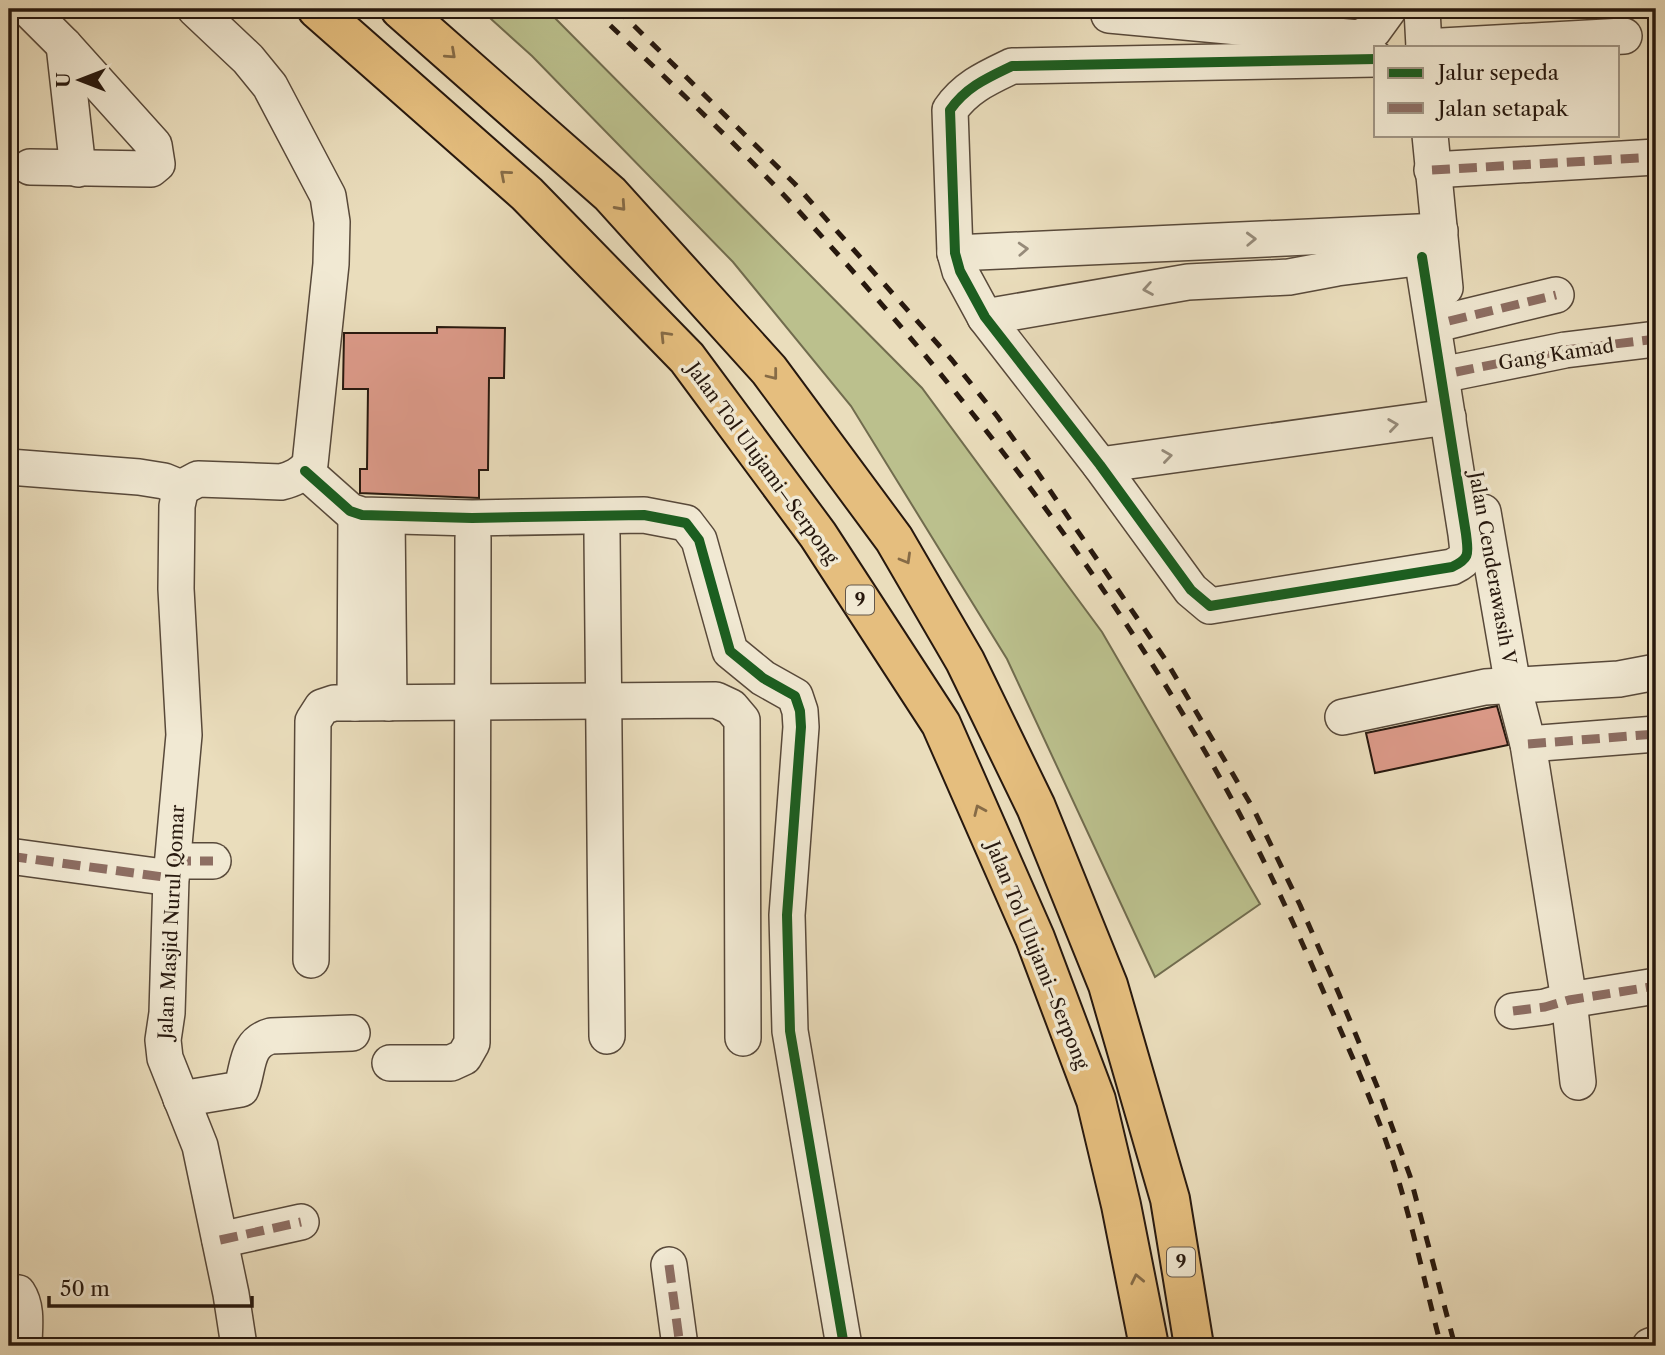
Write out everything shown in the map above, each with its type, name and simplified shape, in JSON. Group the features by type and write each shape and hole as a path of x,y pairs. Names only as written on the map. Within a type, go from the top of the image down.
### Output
{"highway":[{"name":"Jalan Tol Ulujami–Serpong","path":"317,9 527,194 687,358 818,535 941,723 1035,938 1096,1100 1121,1205 1149,1346"},
{"name":"9","path":"400,9 610,194 769,370 900,550 965,661 1030,795 1108,985 1170,1199 1194,1346"}],"street":[{"path":"28,9 154,145 157,164 151,169 30,167"},
{"path":"9,467 139,477 164,481 181,488 198,480 281,482 293,479 310,464 331,264 332,222 328,196 270,86 248,60 195,9"},
{"path":"1109,15 1357,38 1373,31 1389,9"},
{"path":"1422,9 1424,46"},
{"path":"1442,46 1624,36"},
{"path":"64,45 78,169"},
{"path":"1374,59 1012,66 970,88 950,110 955,253 960,271 985,317 1100,465 1191,590 1210,606 1452,567 1463,562 1468,550 1448,417 1430,244 1411,136"},
{"name":"Jalan Cenderawasih V","path":"1430,136 1430,244 1449,321 1513,686 1528,744 1569,1000 1578,1082"},
{"path":"1432,170 1656,158"},
{"path":"955,253 1185,241 1336,253 1430,244"},
{"path":"1185,241 1188,282"},
{"path":"985,317 1188,282 1289,277 1336,253"},
{"path":"1449,321 1556,295"},
{"name":"Gang Kamad","path":"1456,372 1565,350 1656,339"},
{"path":"1100,465 1448,417"},
{"path":"305,471 350,512 472,518 644,516 686,523 699,540 730,652 763,678 795,696 800,711 788,915 790,1031 844,1346"},
{"name":"Jalan Masjid Nurul Qomar","path":"181,488 177,506 176,589 184,735 172,869 167,1013 163,1040 165,1058 200,1146 231,1294 239,1346"},
{"path":"371,515 372,703"},
{"path":"603,535 607,1036"},
{"path":"390,1063 451,1063 464,1057 472,1043 473,538"},
{"path":"1343,717 1485,687 1619,679 1656,672"},
{"path":"311,960 313,721 322,707 334,703 716,700 731,707 741,720 743,1038"},
{"path":"1528,744 1656,734"},
{"path":"9,856 172,869 213,861"},
{"path":"1513,1011 1656,986"},
{"path":"181,1098 241,1089 250,1051 262,1038 352,1033"},
{"path":"220,1240 301,1222"},
{"path":"669,1265 680,1346"},
{"path":"9,1292 18,1293 22,1299 24,1346"},
{"path":"1650,1346 1656,1344"}],"green space":[{"path":"480,9 546,9 922,388 1102,632 1260,904 1155,977 1007,659 851,406 733,262 532,56"}],"building":[{"path":"437,327 505,328 504,378 489,378 488,470 479,470 479,498 360,493 360,469 367,469 368,389 343,389 344,333 437,333"},
{"path":"1497,706 1508,745 1375,773 1366,733"}],"railway":[{"path":"593,9 771,181 909,336 1016,470 1067,539 1163,681 1252,837 1293,922 1362,1079 1399,1182 1441,1346"},
{"path":"617,9 795,184 952,360 1036,470 1165,659 1254,810 1339,994 1410,1176 1455,1346"}],"marked path":[{"path":"1432,170 1656,157"},
{"path":"1449,321 1556,295"},
{"path":"1456,372 1565,350 1656,339"},
{"path":"1528,744 1656,734"},
{"path":"9,856 171,878"},
{"path":"173,861 213,861"},
{"path":"1513,1011 1656,986"},
{"path":"220,1240 301,1222"},
{"path":"669,1265 680,1346"}],"cycle path":[{"path":"1374,59 1012,66 970,89 950,110 955,253 960,271 985,317 1100,465 1191,590 1210,606 1452,567 1465,558 1466,534 1422,257"},
{"path":"305,471 350,511 362,515 472,518 644,515 686,523 699,540 730,651 763,678 795,696 800,711 787,915 790,1031 844,1346"}]}
